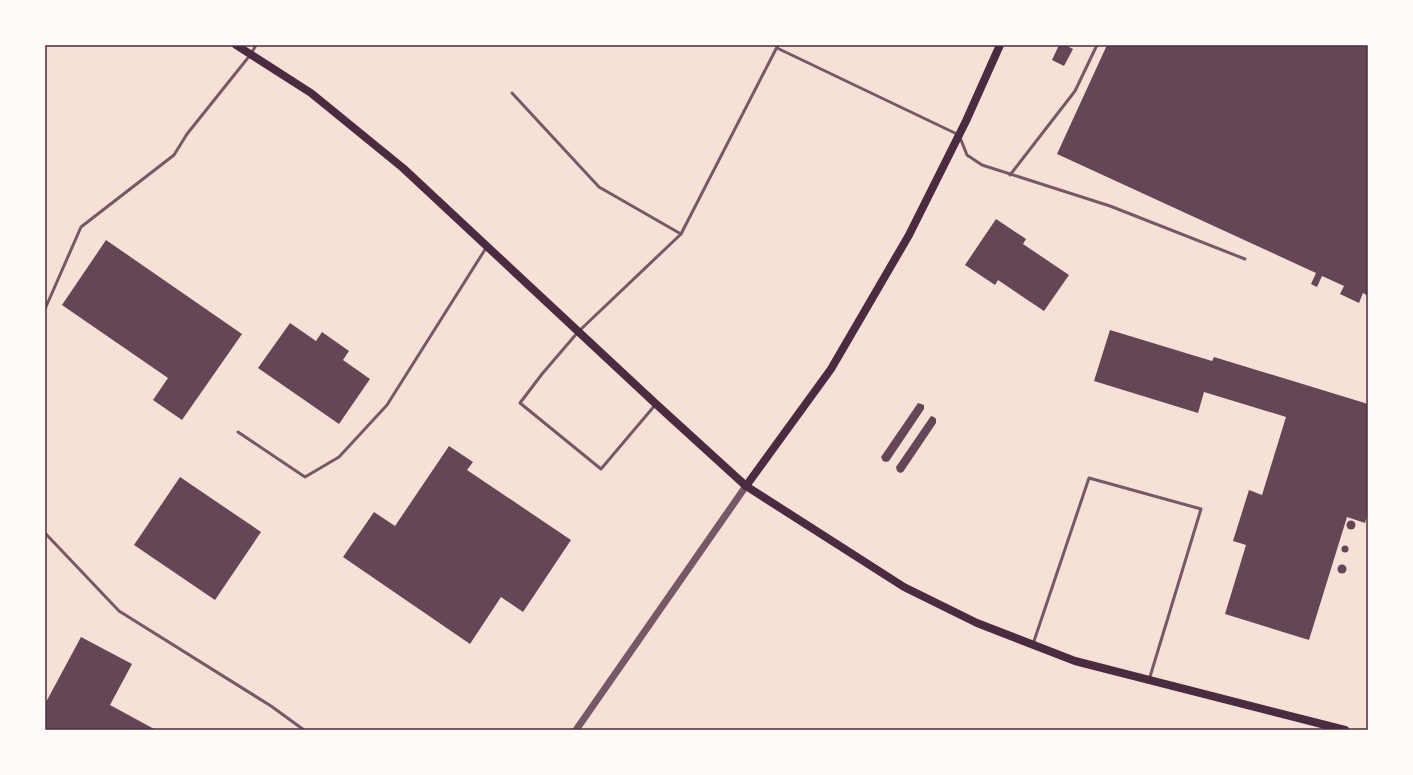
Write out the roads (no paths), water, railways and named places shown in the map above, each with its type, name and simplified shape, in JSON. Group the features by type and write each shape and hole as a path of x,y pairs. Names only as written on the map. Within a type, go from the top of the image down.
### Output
{"main road":[{"path":"236,45 311,93 403,168 578,332 746,486 904,587 977,624 1075,661 1345,730"},
{"path":"746,486 831,369 909,235 959,135 1000,45"}],"street":[{"path":"576,730 746,486"}],"lane":[{"path":"45,309 81,227 174,155 187,134 256,45"},
{"path":"1010,175 1075,91 1097,45"},
{"path":"656,404 601,469 520,403 542,374 578,332 681,234 778,46 959,135 967,155 982,165 1110,206 1245,259"},
{"path":"512,93 599,187 681,234"},
{"path":"238,432 305,476 339,457 387,405 487,246"},
{"path":"1033,645 1089,478 1201,509 1149,680"},
{"path":"45,533 119,611 271,706 304,730"}]}
